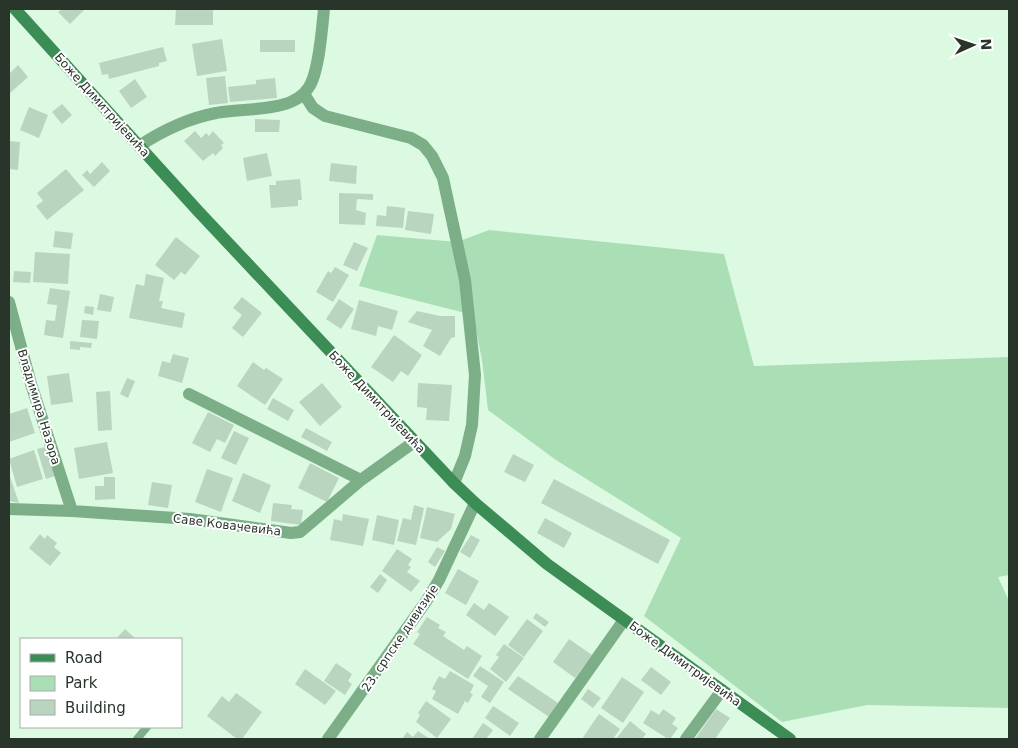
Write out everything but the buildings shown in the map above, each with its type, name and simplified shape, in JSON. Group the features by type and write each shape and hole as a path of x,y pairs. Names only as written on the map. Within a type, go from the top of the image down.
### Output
{"main road":[{"name":"Боже Димитријевића","path":"15,9 211,225 414,442 475,503 546,564 790,739"}],"street":[{"path":"139,146 152,137 200,117 217,112 278,106 293,101 304,94 310,86 318,58 324,9"},
{"path":"304,94 314,108 325,116 411,138 423,145 432,156 444,178 465,280 474,375 472,425 465,456 454,483"},
{"name":"Владимира Назора","path":"9,302 31,384 72,511"},
{"path":"189,394 361,480"},
{"name":"Саве Ковачевића","path":"9,509 190,519 291,533 300,532 361,480 414,442"},
{"name":"23. српске дивизије","path":"328,739 427,600 439,580 475,503"},
{"path":"540,739 624,620"},
{"path":"686,739 722,690"}],"lane":[{"path":"136,739 147,728"}],"green space":[{"path":"489,230 724,254 754,366 1009,357 1009,575 998,577 1009,601 1009,708 867,705 782,722 644,616 681,538 556,460 488,410 482,360 473,315 359,286 377,235 457,242"}]}
